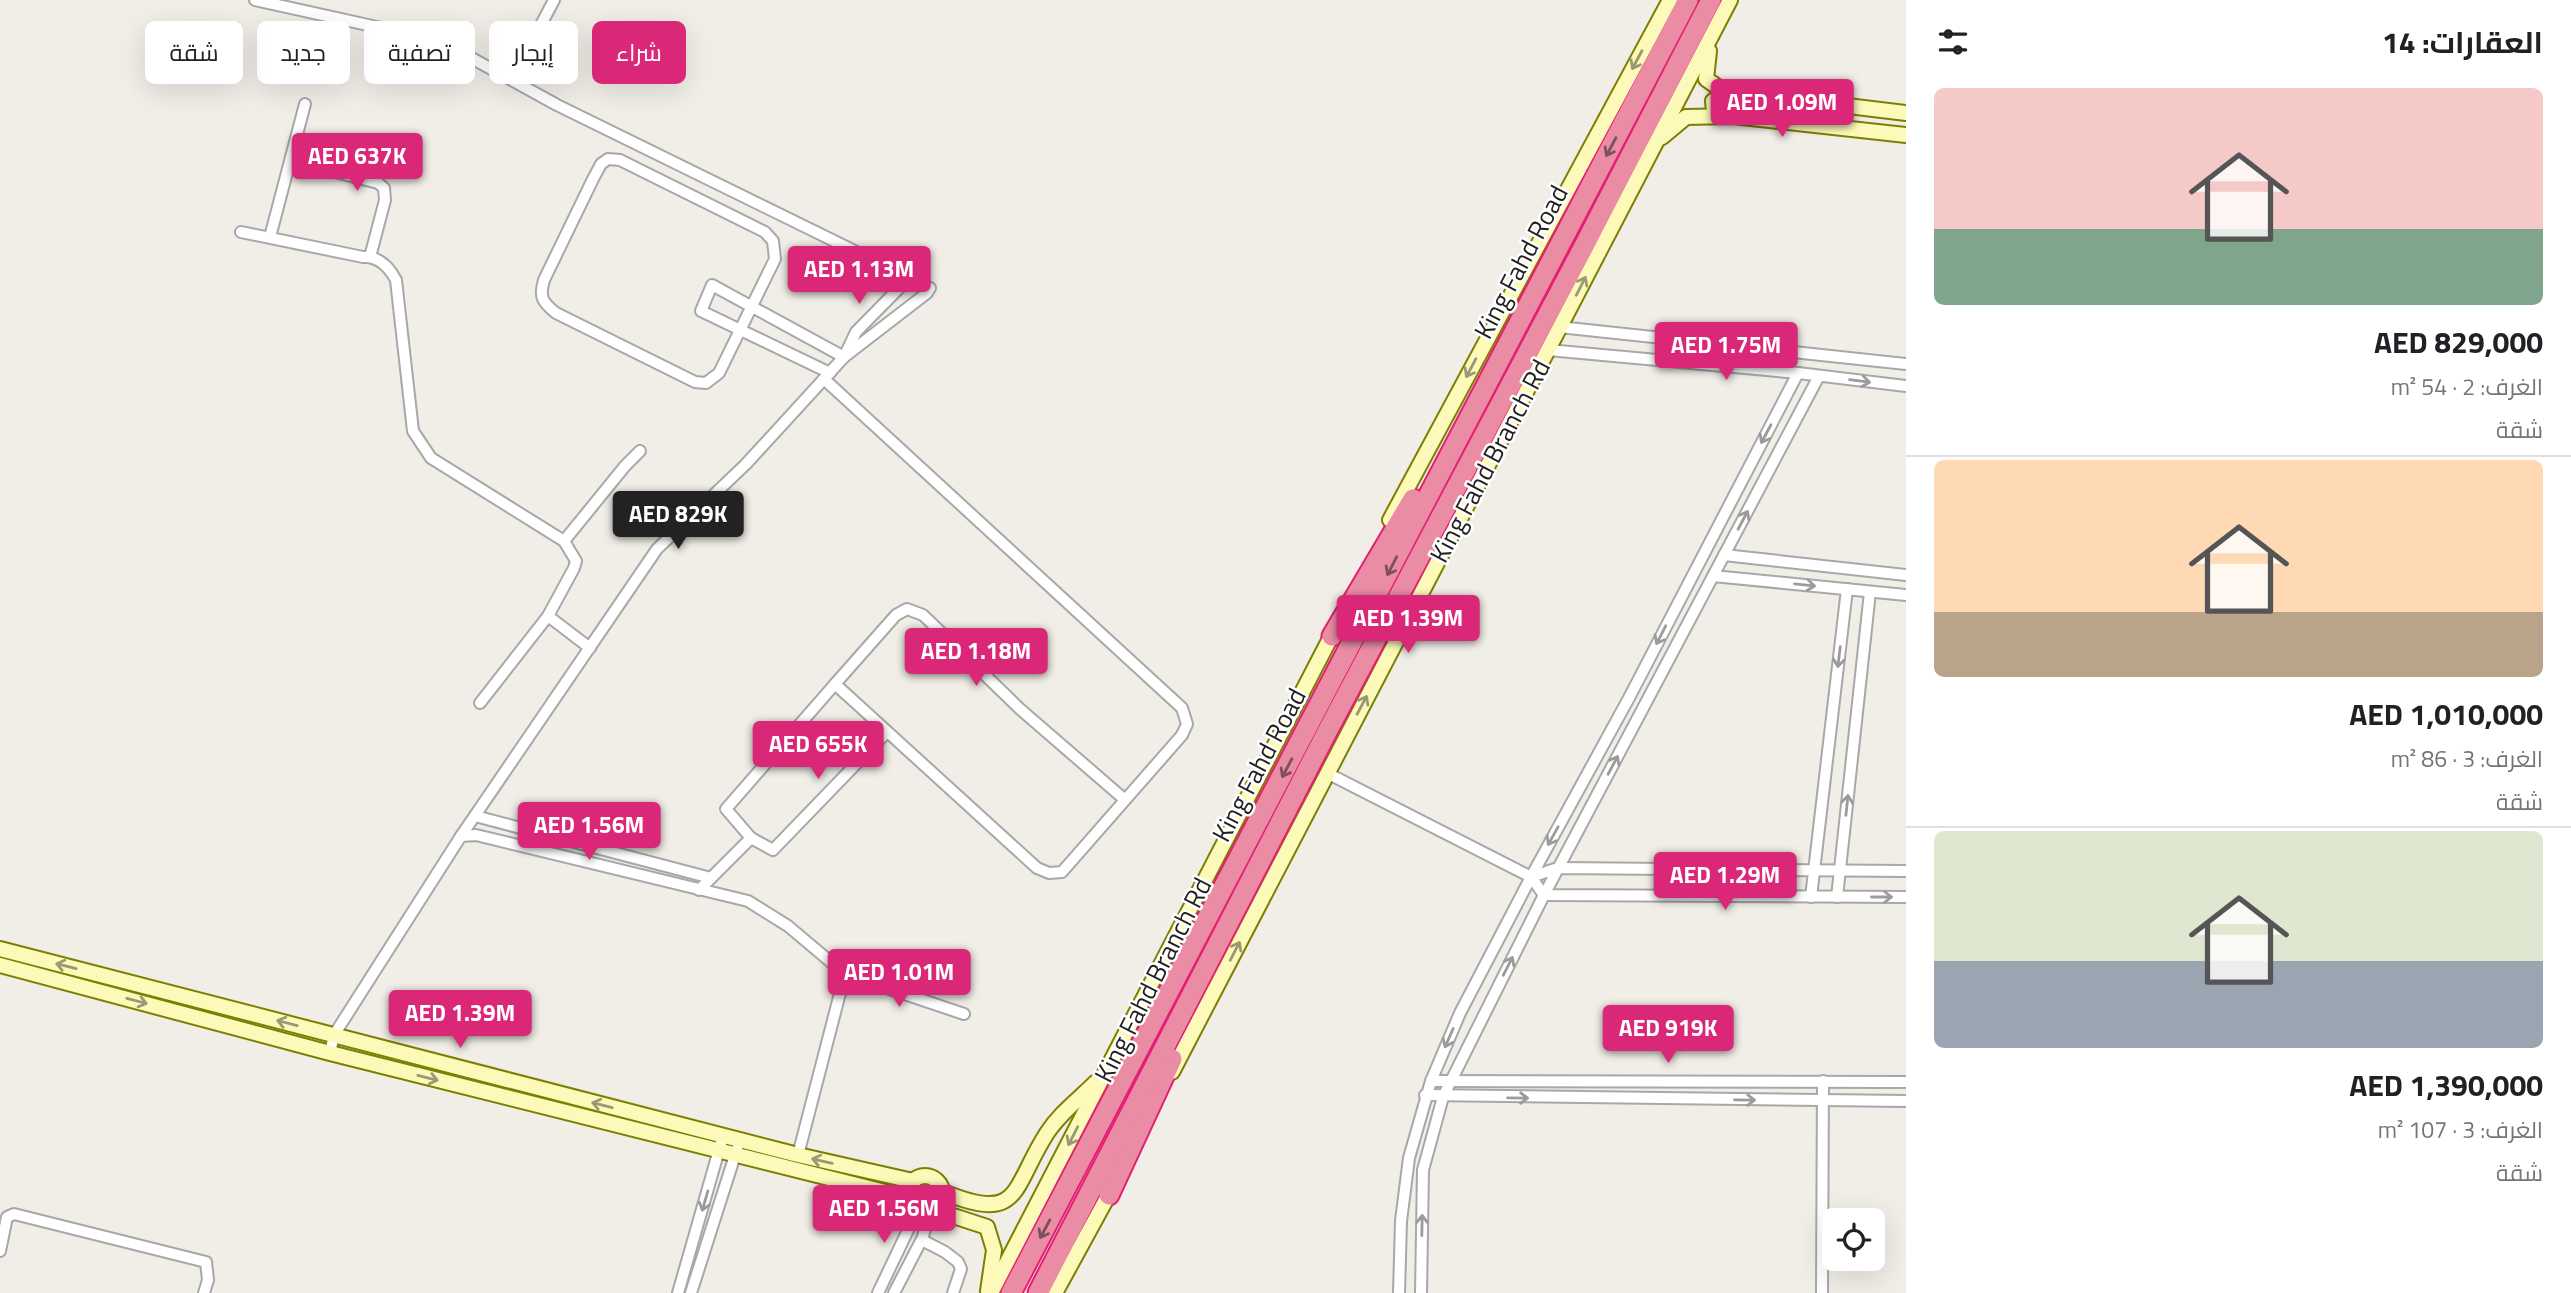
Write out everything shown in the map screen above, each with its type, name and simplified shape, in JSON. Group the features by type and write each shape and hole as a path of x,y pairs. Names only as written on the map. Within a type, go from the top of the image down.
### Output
{"highway":[{"name":"King Fahd Road","path":"1011,1293 1688,0"},
{"name":"King Fahd Road","path":"1038,1293 1276,831 1711,0"},
{"path":"1332,636 1511,336"},
{"path":"1109,1195 1276,831"}],"main road":[{"name":"King Fahd Branch Rd","path":"989,1293 1107,1071 1392,516 1670,0"},
{"name":"King Fahd Branch Rd","path":"1055,1293 1109,1195 1730,0"},
{"path":"1712,35 1705,68 1706,79 1719,88 1906,113"},
{"path":"1741,93 1721,95 1713,101 1714,112 1906,135"},
{"path":"1656,142 1686,117 1733,116"},
{"path":"0,949 723,1136 913,1181"},
{"path":"0,965 330,1053 893,1194 921,1206 988,1227 994,1250 989,1293"},
{"path":"942,1191 971,1203 991,1206 1007,1200 1016,1190 1049,1130 1107,1071"},
{"path":"922,1176 931,1177 939,1183 942,1191 939,1202 921,1206 908,1189 913,1181 922,1176"}],"street":[{"path":"255,0 404,33 466,55 489,68"},
{"path":"543,21 554,0"},
{"path":"330,1053 334,1035 461,836 657,549 746,464 844,357 930,288 520,84"},
{"path":"270,237 305,104"},
{"path":"608,159 620,160 765,232 773,241 775,259 751,307 719,373 706,383 695,382 555,313 543,303 540,292 601,164 608,159"},
{"path":"292,161 378,183 384,188 385,200 370,257"},
{"path":"241,232 370,257 390,267 396,280 413,431 431,458 564,541 576,561 548,616 480,704"},
{"path":"844,357 856,332 909,278"},
{"path":"835,684 1037,868 1049,873 1062,872 1182,735 1187,724 1182,708 827,376 701,311 712,285 844,357"},
{"path":"1559,327 1906,364"},
{"path":"1548,350 1798,373 1906,386"},
{"path":"1399,1293 1402,1208 1409,1158 1425,1095 1460,1013 1630,696 1798,373"},
{"path":"1421,1293 1423,1170 1443,1097 1558,868 1819,376"},
{"path":"564,541 640,451"},
{"path":"1724,555 1906,575"},
{"path":"1713,576 1906,595"},
{"path":"1811,897 1847,589"},
{"path":"1837,897 1870,592"},
{"path":"886,733 773,850 751,838 726,809 895,615 907,609 923,615 1020,709 1124,799"},
{"path":"548,616 590,648"},
{"path":"1327,772 1531,877 1544,895"},
{"path":"475,816 711,878"},
{"path":"461,836 476,835 748,901 788,926 845,974 964,1014"},
{"path":"699,890 751,838"},
{"path":"1531,877 1558,868 1906,871"},
{"path":"1544,895 1906,897"},
{"path":"798,1155 845,974"},
{"path":"1431,1081 1906,1082"},
{"path":"1822,1293 1823,1081"},
{"path":"1425,1095 1906,1101"},
{"path":"678,1293 723,1136"},
{"path":"691,1293 740,1140"},
{"path":"894,1293 920,1242 921,1206"},
{"path":"878,1293 921,1206"},
{"path":"0,1251 7,1217 14,1214 206,1262 208,1279 204,1293"},
{"path":"920,1242 942,1257 958,1262 961,1269 953,1293"},
{"path":"890,1268 904,1275"}]}
